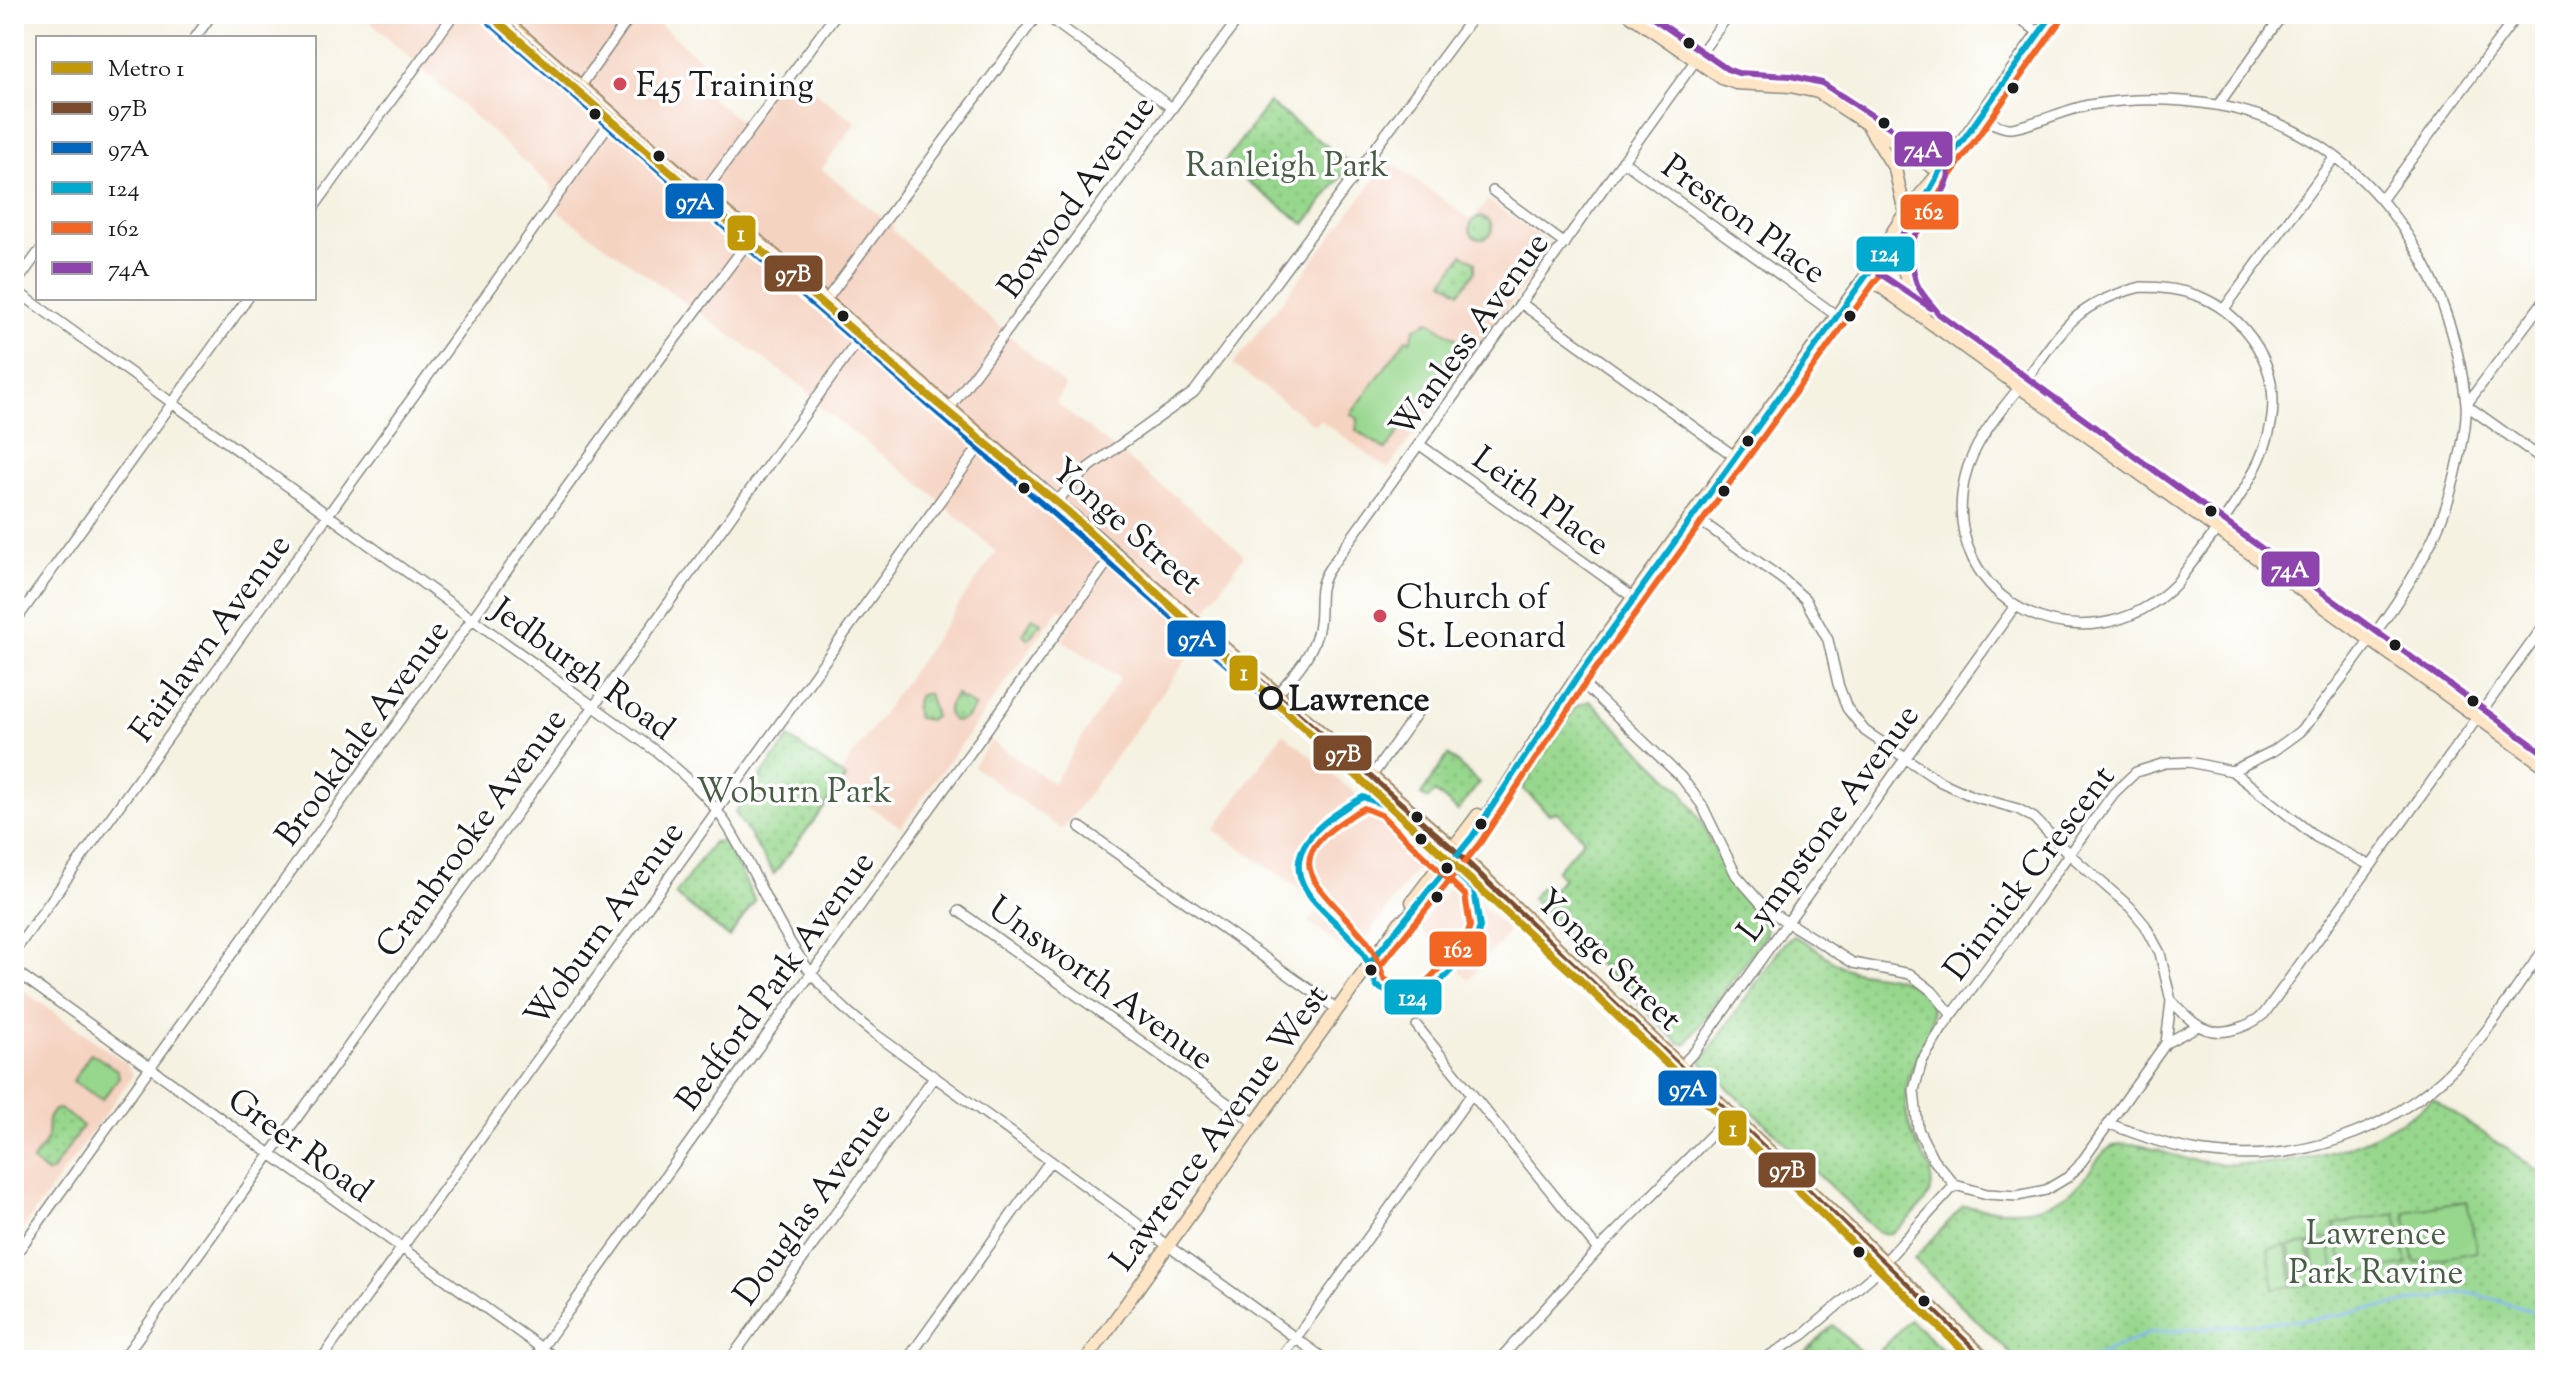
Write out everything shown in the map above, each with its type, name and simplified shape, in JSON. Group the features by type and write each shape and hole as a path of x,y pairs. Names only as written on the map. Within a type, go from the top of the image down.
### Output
{"main road":[{"name":"Yonge Street","path":"496,14 1455,851 1985,1360"},
{"path":"1629,14 1722,78 1736,83 1790,86 1818,92 1940,172"},
{"path":"1866,276 1878,251 1905,213 1940,172 2053,14"},
{"path":"1866,123 1895,169 1905,213"},
{"path":"1866,276 1904,233 1930,194 1940,172"},
{"path":"1904,233 1903,268 1908,290 1932,321"},
{"path":"1866,276 2545,766"},
{"name":"Lawrence Avenue West","path":"1086,1360 1166,1244 1397,927 1419,906 1692,515 1866,276"}],"street":[{"path":"196,36 212,14"},
{"path":"316,204 454,14"},
{"path":"580,87 632,14"},
{"path":"702,195 836,14"},
{"path":"824,303 1038,14"},
{"path":"1044,14 1172,108"},
{"name":"Bowood Avenue","path":"949,409 1242,14"},
{"path":"1056,502 1088,468 1194,392 1475,14"},
{"name":"Wanless Avenue","path":"1277,694 1315,639 1319,594 1324,577 1729,14"},
{"path":"2014,14 2039,33"},
{"path":"2218,105 2283,14"},
{"path":"2382,199 2518,14"},
{"path":"1980,118 2006,129 2058,112 2104,103 2166,100 2218,105 2298,134 2334,158 2382,199 2415,244 2440,295 2454,336 2466,405 2458,463 2440,523 2420,567 2312,718 2299,732 2261,758 2232,771 2322,841 2369,865"},
{"name":"Fairlawn Avenue","path":"14,952 614,117"},
{"path":"2224,309 2334,158"},
{"name":"Preston Place","path":"1624,162 1837,316"},
{"path":"1493,191 1565,244"},
{"name":"Brookdale Avenue","path":"14,1257 633,395 751,238"},
{"path":"14,287 36,256"},
{"name":"Jedburgh Road","path":"14,287 666,760 690,780 724,820 793,947 811,973 863,1025 1326,1360"},
{"path":"2141,287 2157,287 2187,293 2224,309 2249,335 2268,368 2273,409 2265,452 2216,529 2176,584 2162,598 2130,617 2099,626 2069,625 2040,619 2015,606 1992,585 1976,561 1966,536 1962,496 1965,475 1992,423 2066,325 2083,310 2105,298 2141,287"},
{"path":"2466,405 2545,299"},
{"path":"14,623 247,300"},
{"path":"1522,304 1734,456"},
{"name":"Cranbrooke Avenue","path":"122,1360 862,335"},
{"path":"2466,405 2545,461"},
{"name":"Woburn Avenue","path":"321,1360 984,440"},
{"name":"Leith Place","path":"1420,445 1634,598"},
{"path":"1692,515 1785,581 1805,599 1828,640 1847,708 1865,731 1951,787 2028,814 2130,907 2145,925 2163,961 2171,1001 2166,1043"},
{"name":"Bedford Park Avenue","path":"533,1360 1114,553"},
{"name":"Lympstone Avenue","path":"1679,1068 1695,1051 2015,606"},
{"path":"2171,1001 2198,1026 2216,1031 2234,1030 2264,1014 2545,624"},
{"path":"1577,678 1681,777 1702,805 1722,850 1743,885 1766,909 1853,963 1910,974 1932,991 1952,1015"},
{"path":"1371,777 1417,713"},
{"name":"Dinnick Crescent","path":"1955,1185 1925,1145 1914,1106 1914,1090 1922,1061 1952,1015 2114,793 2136,772 2153,765 2181,761 2232,771"},
{"path":"1080,827 1337,1009"},
{"name":"Unsworth Avenue","path":"959,911 1255,1123"},
{"path":"2110,1124 2207,1153 2256,1155 2296,1150 2353,1134 2402,1110 2456,1066 2545,948"},
{"name":"Greer Road","path":"14,970 558,1360"},
{"path":"1417,1026 1598,1250"},
{"path":"1762,1360 1803,1335 1885,1263 1955,1185 2001,1196 2017,1196 2046,1190 2068,1177 2110,1124 2166,1043 2198,1026"},
{"name":"Douglas Avenue","path":"730,1360 934,1077"},
{"path":"1280,1360 1471,1095"},
{"path":"1499,1360 1598,1250 1730,1116"},
{"path":"907,1360 1050,1161"}],"shaded area":[{"path":"361,14 624,14 637,25 645,14 649,14 723,80 710,98 742,122 782,68 856,122 822,169 894,227 892,230 1065,386 1056,403 1194,511 1244,555 1209,606 1193,651 1062,830 973,766 991,741 1053,783 1120,678 1062,640 1074,619 1060,608 901,827 839,787 845,778 840,774 996,552 929,491 820,407 806,389 560,213 550,185"},
{"path":"1389,161 1473,221 1488,200 1553,246 1388,469 1320,420 1315,425 1233,365"},
{"path":"1283,733 1422,850 1423,859 1353,957 1309,922 1321,903 1214,830"},
{"path":"1454,881 1509,931 1469,980 1419,927"},
{"path":"14,984 126,1063 133,1075 14,1241"}],"green space":[{"name":"Ranleigh Park","path":"1269,103 1351,164 1305,224 1223,164"},
{"path":"1481,217 1492,228 1481,239 1470,228"},
{"path":"1463,254 1475,262 1475,271 1460,292 1444,281"},
{"path":"1429,321 1457,339 1457,346 1443,365 1446,367 1386,450 1356,430 1358,419 1351,414 1406,339 1410,341 1415,328"},
{"path":"1033,617 1042,623 1028,639 1023,634"},
{"path":"928,693 935,717 929,720 917,718 915,708 918,696"},
{"path":"956,694 975,707 960,721 952,720 948,713"},
{"path":"1590,701 1682,791 1702,823 1728,877 1766,920 1766,934 1686,1044 1679,1043 1531,898 1544,884 1552,891 1563,878 1556,871 1584,839 1557,812 1549,814 1522,788 1576,706"},
{"name":"Woburn Park","path":"789,738 846,778 774,874 735,812"},
{"path":"1448,755 1479,783 1458,811 1435,792 1428,799 1421,795"},
{"path":"725,841 755,901 729,937 675,895 713,842"},
{"path":"1793,936 1845,968 1911,984 1925,995 1931,1006 1929,1031 1907,1086 1906,1110 1911,1131 1933,1172 1930,1174 1932,1188 1918,1210 1889,1234 1878,1232 1701,1062 1785,942"},
{"path":"91,1053 117,1070 119,1077 102,1100 73,1081"},
{"name":"Lawrence Park Ravine","path":"2433,1099 2545,1175 2545,1360 2017,1360 1914,1259 1963,1206 2014,1210 2045,1205 2073,1189 2104,1152 2114,1146 2137,1145 2184,1158 2224,1164 2288,1161 2350,1146 2380,1133"},
{"path":"60,1109 83,1126 52,1171 47,1173 32,1162 47,1139 49,1117 54,1110"},
{"path":"2467,1201 2477,1252 2415,1263 2405,1212"},
{"name":"Lawrence Park Ravine","path":"2396,1214 2407,1264 2345,1275 2335,1224"},
{"path":"2329,1239 2336,1279 2317,1282 2311,1242"},
{"path":"2308,1243 2314,1283 2296,1286 2289,1246"},
{"path":"2286,1246 2293,1286 2274,1289 2268,1249"},
{"path":"1910,1320 1949,1356 1945,1360 1871,1360"},
{"path":"1833,1325 1869,1360 1797,1360"}],"waterway":[{"path":"2086,1360 2150,1333 2313,1319 2468,1292 2545,1315"}],"metro line":[{"name":"1","path":"489,14 925,393 1067,511 1580,980 1973,1360"}],"transit line":[{"name":"97B","path":"496,14 1452,848 1985,1360"},
{"name":"74A","path":"1647,14 1727,69 1738,73 1791,76 1822,83 1946,164 1948,181 1915,235 1912,252 1917,284 1939,314 2545,754"},
{"name":"124","path":"1369,964 1472,837 1577,678 1866,276 1908,228 1940,172 2053,14"},
{"name":"162","path":"1377,970 1480,843 1585,684 1874,283 1917,233 1949,177 2061,20"},
{"name":"97A","path":"489,22 1445,855 1971,1360"},
{"name":"74A","path":"1912,219 1879,273 1931,308"},
{"name":"124","path":"1363,797 1386,806 1474,890 1480,927 1473,948 1430,992 1402,1000 1376,986 1363,954 1316,903 1303,885 1299,869 1301,854 1308,840 1332,816 1363,797"},
{"name":"162","path":"1364,808 1381,815 1465,895 1470,926 1464,943 1425,983 1403,989 1384,979 1369,945 1318,887 1311,872 1310,858 1317,843 1364,808"}],"place":[{"name":"F45 Training","path":"620,84"},
{"name":"Church of St. Leonard","path":"1380,616"},
{"name":"Lawrence","path":"1271,698"}]}
